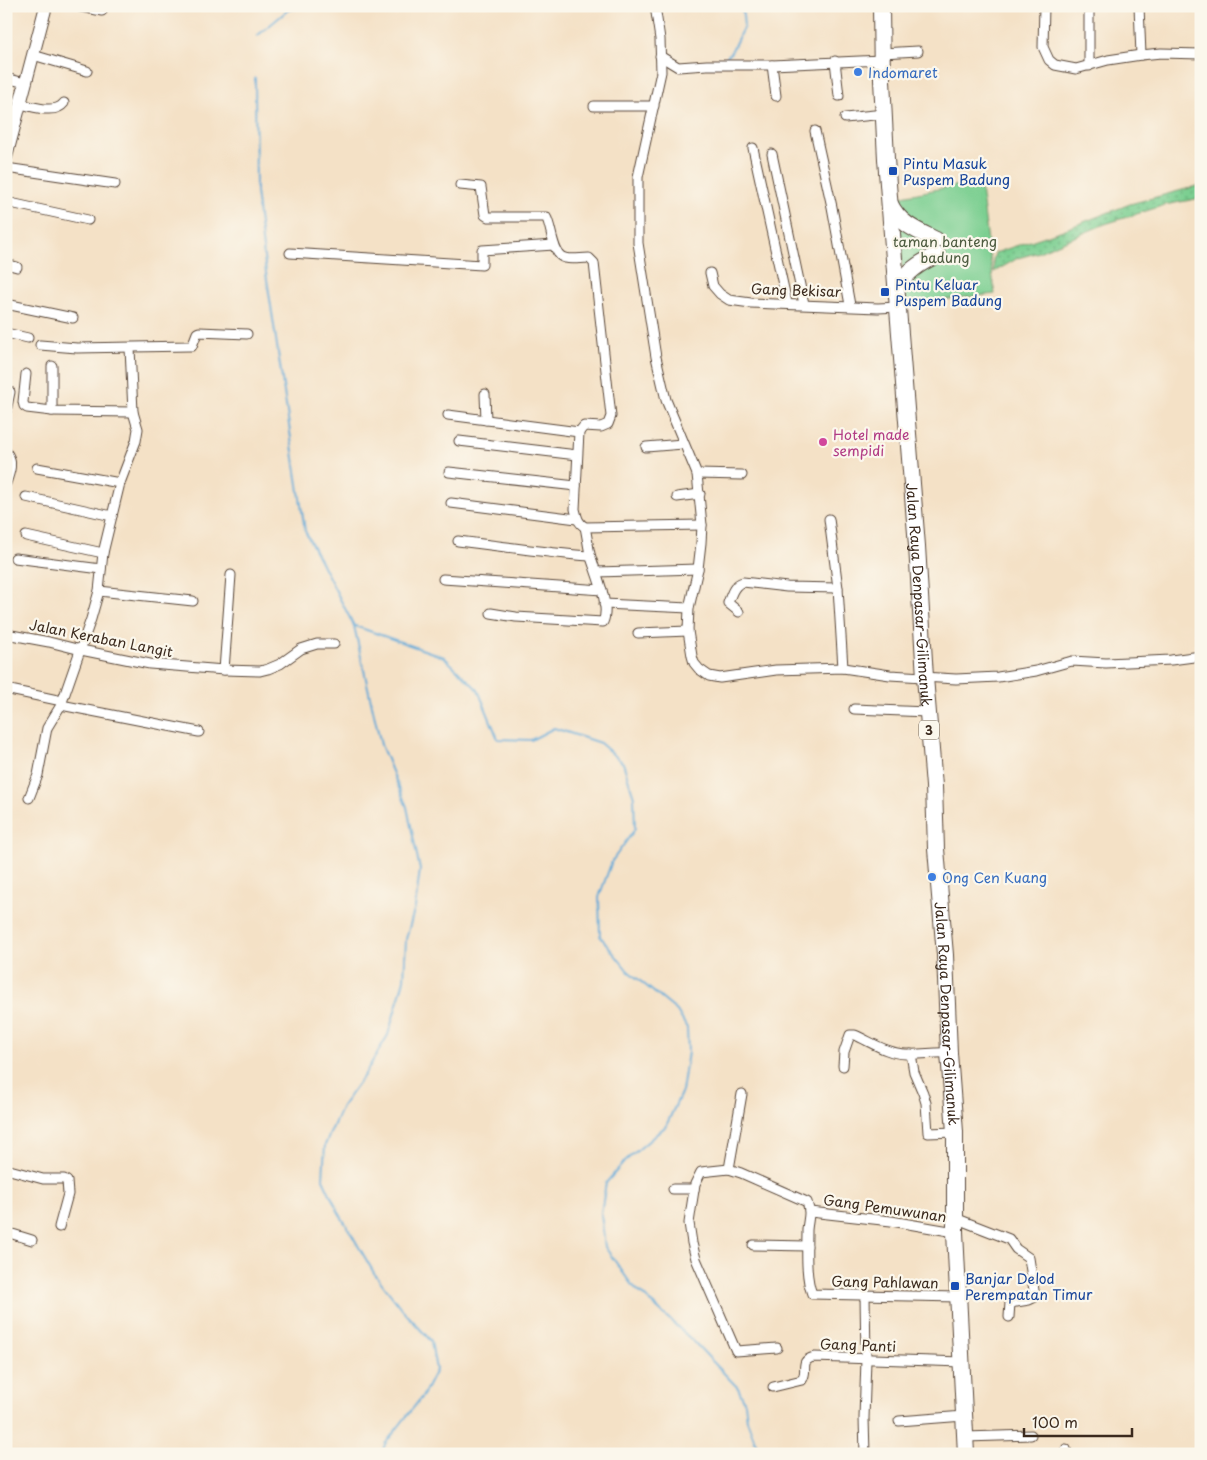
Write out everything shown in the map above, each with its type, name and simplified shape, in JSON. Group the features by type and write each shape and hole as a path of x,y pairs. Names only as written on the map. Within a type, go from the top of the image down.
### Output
{"highway":[{"name":"Jalan Raya Denpasar-Gilimanuk","path":"881,6 889,202 917,546 924,677 945,955 949,1053 955,1132 955,1225 966,1454"},
{"path":"889,202 902,222 936,248 904,277 896,288"}],"street":[{"path":"6,157 15,108 25,83 46,6"},
{"path":"76,6 102,11"},
{"path":"655,6 660,39 661,72 638,177 638,243 656,357 666,400 697,474 700,494 702,525 698,569 688,608 688,631 694,663 709,676 720,678 776,670 844,668 890,675 956,679 998,677 1036,672 1072,661 1106,663 1171,660 1201,656"},
{"path":"1044,6 1042,47 1049,60 1056,65 1076,69 1108,60 1141,55 1161,53 1201,54"},
{"path":"1089,6 1089,66"},
{"path":"1139,6 1141,55"},
{"path":"660,56 678,68 835,61 918,51"},
{"path":"33,55 87,72"},
{"path":"835,61 840,96"},
{"path":"772,65 776,96"},
{"path":"6,78 25,83"},
{"path":"15,108 56,109 64,103"},
{"path":"594,106 654,106"},
{"path":"845,118 884,114"},
{"path":"815,131 832,207 850,306"},
{"path":"753,148 787,303"},
{"path":"772,154 804,304"},
{"path":"6,168 115,184"},
{"path":"448,415 581,429 608,424 611,416 594,263 588,258 563,258 559,256 546,217 488,217 485,215 482,187 460,186"},
{"path":"6,202 88,220"},
{"path":"290,253 482,265 482,250 554,245"},
{"path":"6,264 17,267"},
{"name":"Gang Bekisar","path":"710,273 713,286 729,300 751,303 878,308 898,307"},
{"path":"6,304 73,318"},
{"path":"40,345 61,348 192,346 196,333 199,332 248,334"},
{"path":"6,333 28,338"},
{"path":"29,798 38,775 47,728 62,703 99,591 103,553 120,483 136,441 138,429 133,412 130,348"},
{"path":"52,366 52,411"},
{"path":"26,374 24,406 52,411 133,412"},
{"path":"6,411 10,392"},
{"path":"485,394 486,420"},
{"path":"581,429 577,455 575,509 577,519 581,525 585,527 702,525"},
{"path":"459,441 577,455"},
{"path":"646,447 683,444"},
{"path":"6,452 11,462 6,483"},
{"path":"37,468 120,483"},
{"path":"449,472 576,486"},
{"path":"697,474 742,475"},
{"path":"677,497 700,494"},
{"path":"26,496 112,516"},
{"path":"451,503 577,519"},
{"path":"829,519 838,588 844,668"},
{"path":"491,613 603,622 604,604 602,590 590,556 585,527"},
{"path":"26,536 103,553"},
{"path":"458,542 590,556"},
{"path":"14,558 101,570"},
{"path":"597,572 698,569"},
{"path":"224,670 231,574"},
{"path":"443,579 602,590"},
{"path":"739,612 728,603 736,586 743,582 787,587 838,588"},
{"path":"99,591 193,601"},
{"path":"604,604 688,608"},
{"path":"638,633 688,631"},
{"name":"Jalan Keraban Langit","path":"6,634 150,664 224,670 260,671 280,664 302,649 317,644 334,644"},
{"path":"10,690 200,732"},
{"path":"854,709 928,712"},
{"path":"843,1066 844,1052 850,1035 855,1035 886,1050 905,1054 949,1053"},
{"path":"911,1054 914,1072 926,1102 927,1131 932,1134 955,1132"},
{"path":"729,1169 742,1094"},
{"path":"753,1245 807,1246 810,1212 807,1202 729,1169 702,1172 695,1184 689,1223 694,1251 736,1351 777,1348"},
{"path":"6,1170 43,1179 64,1179 67,1181 68,1194 59,1227"},
{"path":"673,1189 694,1190"},
{"name":"Gang Pemuwunan","path":"810,1212 891,1221 955,1225 1009,1239 1016,1249 1028,1258 1035,1297 1029,1300 1010,1303 1009,1317"},
{"path":"6,1232 32,1240"},
{"name":"Gang Pahlawan","path":"807,1246 807,1263 812,1294 958,1296"},
{"path":"865,1295 865,1454"},
{"name":"Gang Panti","path":"773,1388 802,1380 805,1376 805,1362 814,1357 962,1362"},
{"path":"899,1421 964,1416"},
{"path":"966,1437 1031,1435"}],"green space":[{"name":"taman banteng badung","path":"980,181 995,294 905,304 897,197"},
{"path":"1201,185 1201,198 1165,205 1105,224 1039,252 1018,258 994,272 993,260 995,253 1063,230 1130,204"}],"waterway":[{"path":"257,36 288,10 306,6"},
{"path":"722,62 731,52 744,26 742,6"},
{"path":"255,78 256,192 266,273 305,531 354,626 381,745 407,807 420,870 415,907 406,939 404,980 388,1035 365,1074 342,1106 325,1145 323,1179 338,1211 374,1273 401,1308 431,1341 436,1370 424,1394 385,1444 382,1454"},
{"path":"355,626 444,657 478,690 498,739 531,740 554,728 600,743 623,763 634,797 635,829 612,861 599,897 600,936 628,971 677,1011 687,1028 688,1052 682,1091 666,1126 625,1161 606,1183 601,1213 605,1247 631,1284 694,1342 738,1388 745,1403 747,1420 760,1454"}],"place":[{"name":"Indomaret","path":"858,72"},
{"name":"Pintu Masuk Puspem Badung","path":"893,171"},
{"name":"Pintu Keluar Puspem Badung","path":"885,292"},
{"name":"Hotel made sempidi","path":"823,442"},
{"name":"Ong Cen Kuang","path":"932,877"},
{"name":"Banjar Delod Perempatan Timur","path":"955,1286"}]}
